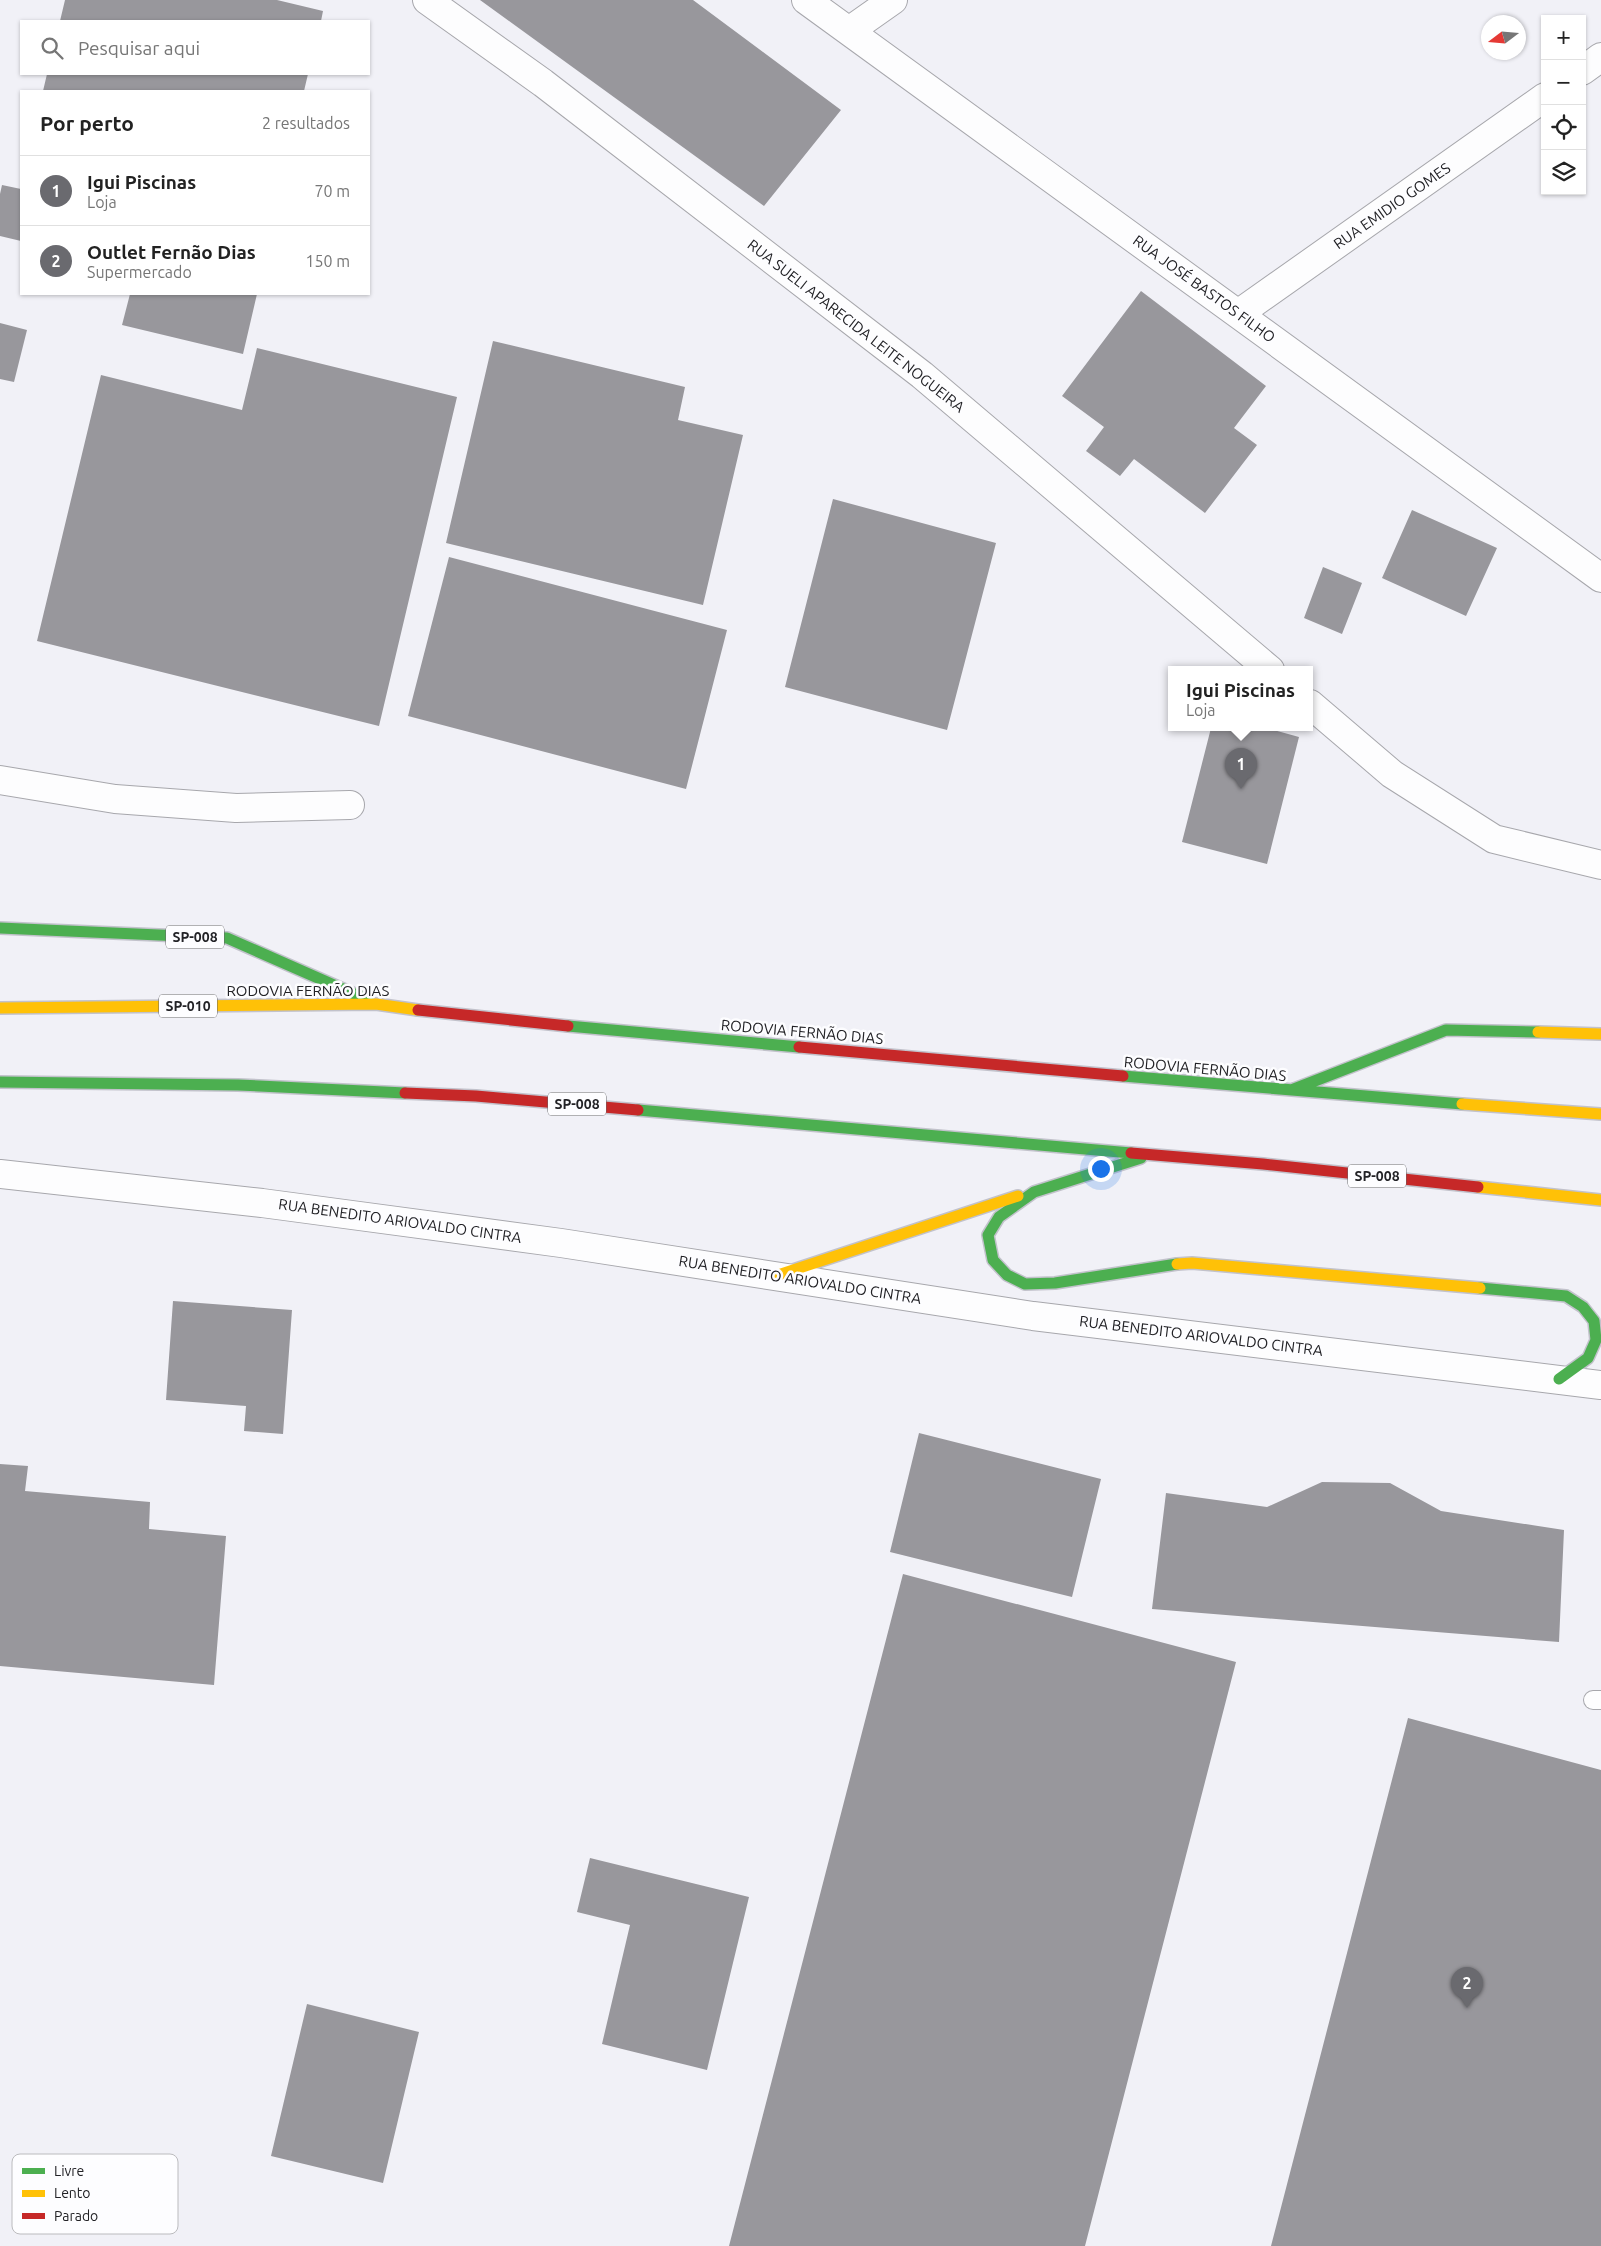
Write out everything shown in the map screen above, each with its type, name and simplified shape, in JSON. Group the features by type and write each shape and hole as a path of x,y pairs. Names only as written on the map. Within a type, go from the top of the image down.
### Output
{"highway":[{"name":"SP-008","path":"0,928 227,938 376,1004"},
{"name":"RODOVIA FERNÃO DIAS","path":"0,1008 376,1004 492,1019 1288,1091 1601,1114"},
{"path":"1288,1091 1446,1030 1601,1034"},
{"name":"SP-008","path":"0,1082 238,1085 476,1096 1153,1154 1601,1200"},
{"path":"774,1276 975,1209 1153,1154"},
{"path":"1034,1192 999,1217 988,1235 994,1260 1007,1275 1025,1284 1055,1283 1163,1265 1192,1263 1566,1296 1583,1307 1594,1321 1596,1340 1588,1358 1560,1379"}],"street":[{"name":"RUA SUELI APARECIDA LEITE NOGUEIRA","path":"427,0 543,82 922,375 1265,666"},
{"name":"RUA JOSÉ BASTOS FILHO","path":"806,0 1598,573"},
{"path":"849,31 893,0"},
{"path":"1586,68 1601,58"},
{"name":"RUA EMIDIO GOMES","path":"1238,314 1541,100"},
{"path":"1313,707 1392,774 1494,839 1601,864"},
{"path":"0,780 115,799 236,808 350,805"},
{"name":"RUA BENEDITO ARIOVALDO CINTRA","path":"0,1174 262,1203 400,1223 561,1243 1033,1316 1560,1379 1601,1386"}],"building":[{"path":"65,0 277,0 323,11 321,20 60,20"},
{"path":"480,0 693,0 841,110 764,206"},
{"path":"47,75 308,75 304,90 43,90"},
{"path":"2,185 20,189 20,241 0,236 0,194"},
{"path":"1141,291 1266,386 1234,428 1257,445 1205,513 1134,459 1120,476 1086,451 1104,427 1062,396"},
{"path":"130,295 257,295 243,354 122,325"},
{"path":"0,323 27,330 14,382 0,379"},
{"path":"493,341 685,387 678,420 743,435 703,605 446,543"},
{"path":"257,348 457,397 379,726 37,641 101,375 242,410"},
{"path":"833,499 996,543 947,730 785,687"},
{"path":"1412,510 1497,548 1466,616 1382,578"},
{"path":"449,557 727,630 686,789 408,716"},
{"path":"1323,567 1362,583 1342,634 1304,618"},
{"path":"1210,731 1277,731 1299,737 1267,864 1182,842"},
{"path":"173,1301 292,1310 283,1434 244,1431 246,1406 166,1400"},
{"path":"919,1433 1101,1479 1072,1597 890,1552"},
{"path":"0,1464 28,1466 25,1491 150,1502 149,1529 226,1536 214,1685 0,1666"},
{"path":"1322,1482 1390,1483 1441,1511 1564,1530 1559,1642 1152,1609 1166,1493 1267,1507"},
{"path":"903,1574 1236,1662 1085,2246 729,2246"},
{"path":"1408,1718 1601,1770 1601,2246 1271,2246"},
{"path":"590,1858 749,1897 707,2070 602,2044 630,1925 577,1912"},
{"path":"307,2004 419,2032 383,2183 271,2156"}],"traffic: fast":[{"path":"0,928 227,938 368,1000"},
{"path":"568,1026 799,1047"},
{"path":"1294,1089 1446,1030 1538,1032"},
{"path":"1123,1076 1462,1104"},
{"path":"0,1082 238,1085 405,1093"},
{"path":"638,1110 1131,1153"},
{"path":"1141,1158 1034,1192 999,1217 988,1235 993,1260 1007,1275 1025,1284 1055,1283 1177,1264"},
{"path":"1480,1288 1566,1296 1583,1307 1594,1321 1596,1340 1588,1358 1559,1379"}],"traffic: slow":[{"path":"0,1008 376,1004 418,1010"},
{"path":"1538,1032 1601,1034"},
{"path":"1462,1104 1601,1114"},
{"path":"1478,1187 1601,1200"},
{"path":"775,1276 1018,1196"},
{"path":"1177,1264 1192,1263 1480,1288"}],"traffic: jam":[{"path":"418,1010 568,1026"},
{"path":"799,1047 1123,1076"},
{"path":"405,1093 476,1096 638,1110"},
{"path":"1131,1153 1263,1164 1478,1187"}],"place":[{"name":"Igui Piscinas","path":"1241,789"},
{"name":"Outlet Fernão Dias","path":"1467,2008"}]}
